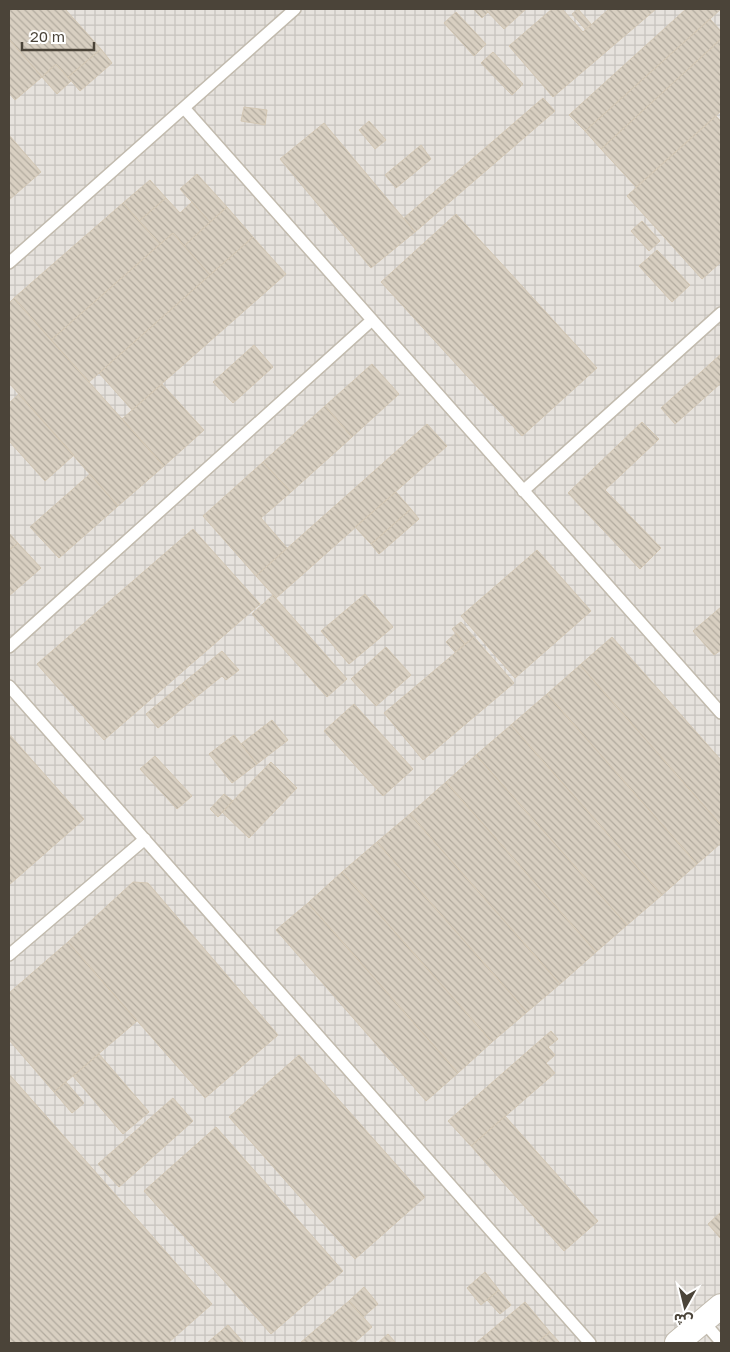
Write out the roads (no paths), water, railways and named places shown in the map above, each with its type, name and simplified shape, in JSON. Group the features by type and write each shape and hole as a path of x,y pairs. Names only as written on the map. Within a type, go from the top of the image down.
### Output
{"street":[{"path":"677,1343 721,1306"}],"lane":[{"path":"9,263 295,9"},
{"path":"184,108 721,713"},
{"path":"523,491 721,313"},
{"path":"9,647 372,320"},
{"path":"9,686 590,1343"},
{"path":"9,955 145,838"},
{"path":"703,1321 721,1342"}]}
